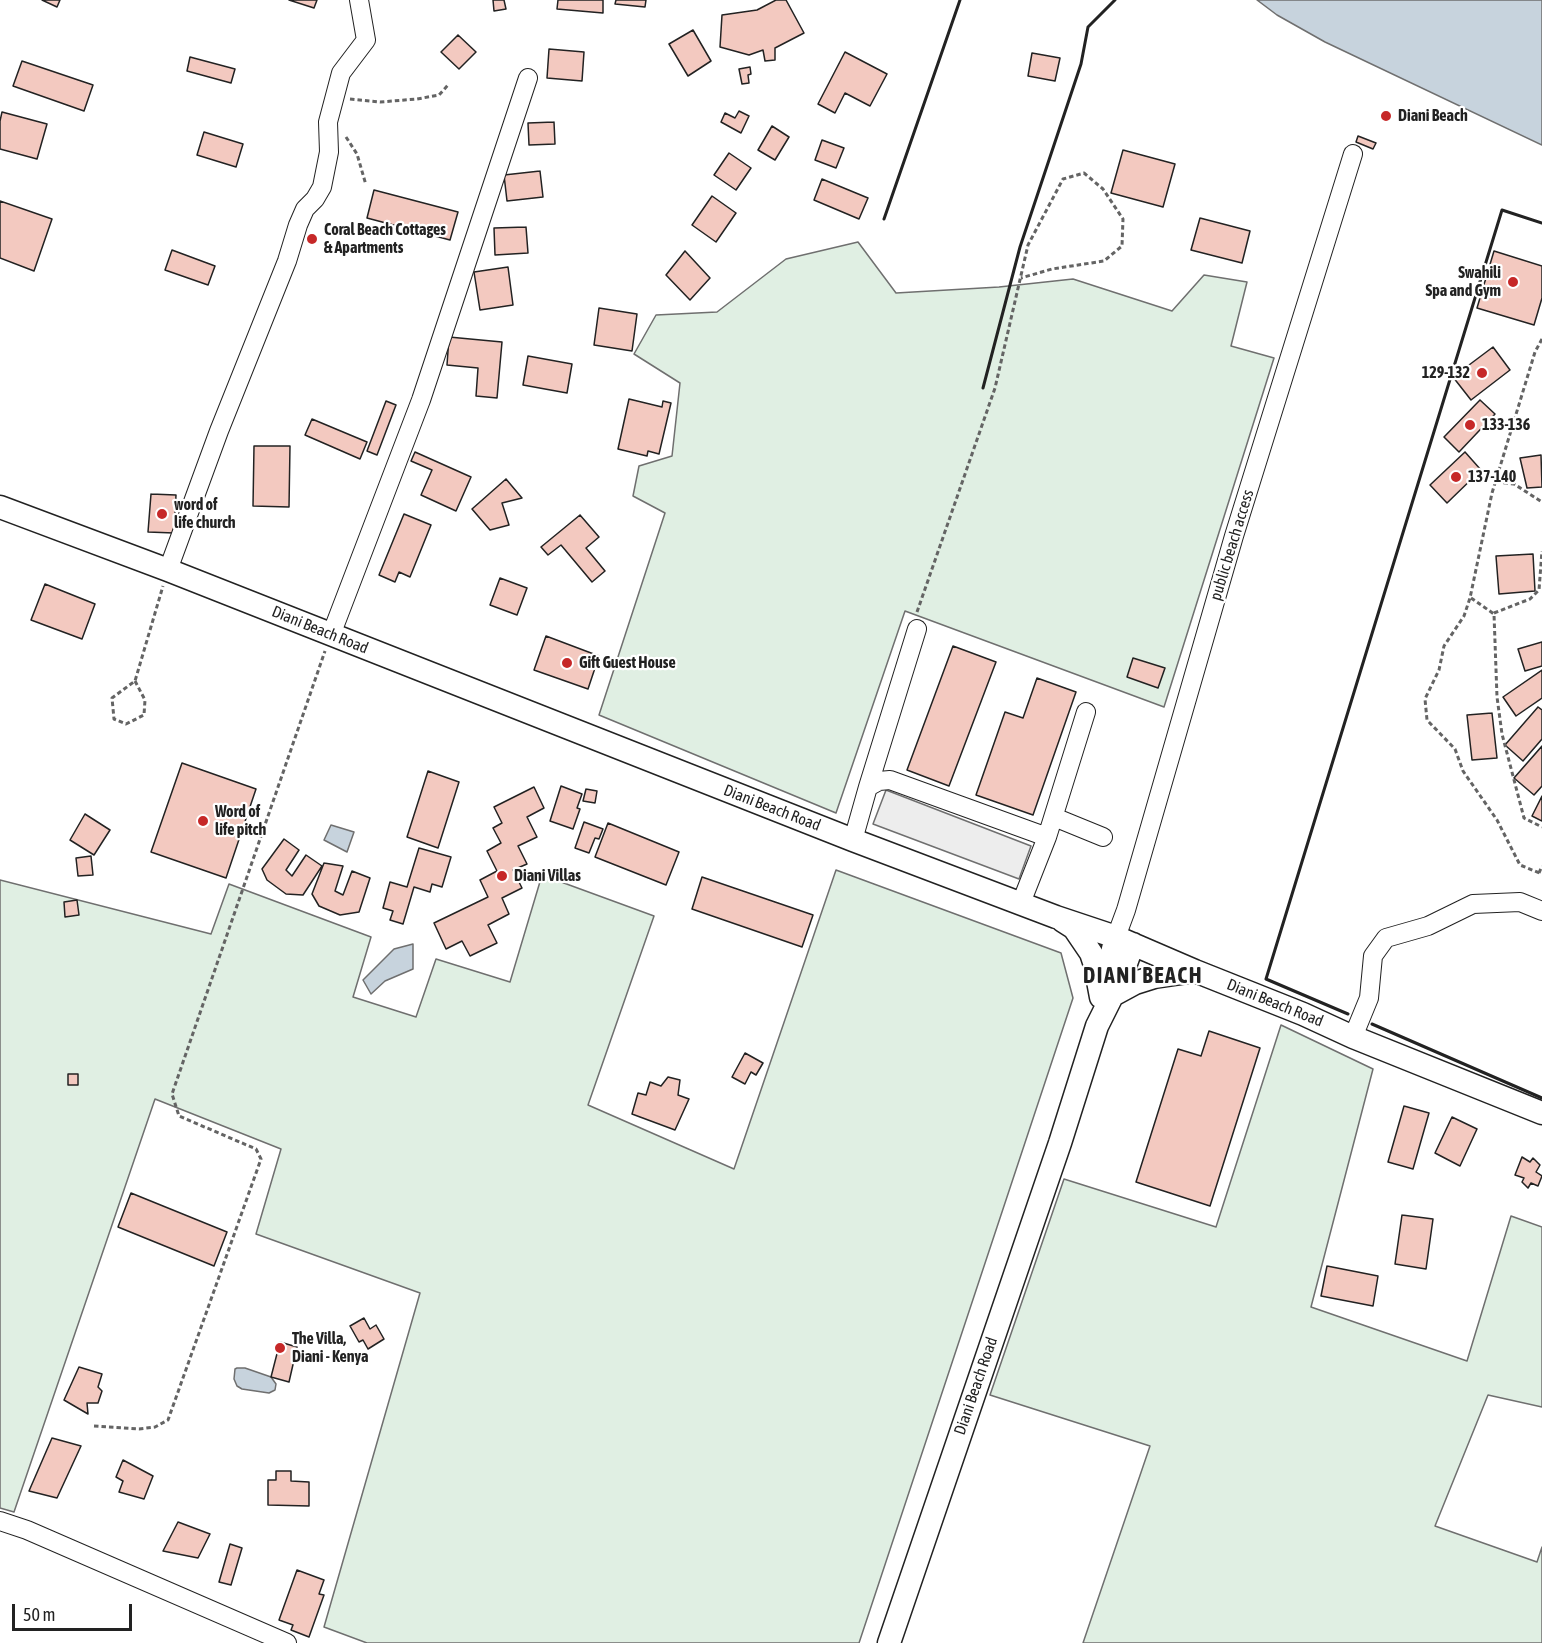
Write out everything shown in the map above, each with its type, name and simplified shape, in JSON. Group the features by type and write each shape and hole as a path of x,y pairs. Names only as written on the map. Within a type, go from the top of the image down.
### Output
{"main road":[{"name":"Diani Beach Road","path":"0,507 168,570 852,840 1056,917 1125,940 1353,1037 1542,1113"},
{"path":"1056,917 1074,928 1091,953 1106,997"},
{"path":"1106,997 1120,980 1125,940"},
{"path":"1106,997 1154,977 1195,971"},
{"name":"Diani Beach Road","path":"889,1643 1060,1143 1106,997"}],"street":[{"path":"168,570 219,431 287,261 304,209 322,187 329,152 328,122 340,73 366,40 359,0"},
{"path":"331,635 421,400 528,78"},
{"name":"public beach access","path":"1125,940 1126,910 1234,536 1353,154"},
{"path":"852,840 917,620"},
{"path":"1021,903 1054,817 1086,712"},
{"path":"868,787 879,781 890,780 1047,837"},
{"path":"1054,817 1103,837"},
{"path":"1353,1037 1369,998 1373,956 1386,938 1428,926 1473,904 1520,902 1542,911"},
{"path":"0,1521 27,1530 287,1643"}],"path":[{"path":"333,100 380,102 417,99 439,95 448,85"},
{"path":"328,122 340,126 357,154 366,185"},
{"path":"917,620 995,388 1028,245 1063,179 1084,173 1103,189 1123,219 1122,246 1104,261 1052,269 1021,278"},
{"path":"1542,339 1535,352 1496,482 1470,598 1464,616 1444,646 1439,670 1425,699 1427,720 1455,748 1462,771 1497,819 1520,865 1540,873 1542,866"},
{"path":"1496,482 1514,484 1542,502"},
{"path":"1494,614 1530,599 1539,590 1542,551"},
{"path":"135,681 145,700 144,715 126,724 114,718 112,698 135,681 168,570"},
{"path":"1470,598 1494,614"},
{"path":"1494,614 1497,697 1506,752 1524,818 1542,827"},
{"path":"94,1426 139,1430 154,1427 168,1420 261,1159 256,1149 179,1116 172,1094 331,635"}],"green space":[{"path":"858,242 896,293 999,287 1073,279 1172,311 1204,275 1247,282 1231,346 1274,358 1164,707 905,611 836,813 599,715 665,513 633,496 639,466 672,456 680,383 634,354 656,315 717,312 786,259"},
{"path":"836,870 1061,953 1073,998 859,1643 367,1643 324,1627 420,1293 256,1234 281,1149 155,1099 14,1512 0,1508 0,880 211,934 229,884 371,937 353,997 416,1017 436,959 510,982 542,875 654,916 588,1105 734,1169"},
{"path":"1281,1025 1373,1069 1311,1307 1467,1361 1511,1216 1542,1227 1542,1407 1488,1395 1435,1526 1537,1562 1542,1547 1542,1643 1083,1643 1150,1446 990,1395 1064,1179 1216,1227"}],"shaded area":[{"path":"1257,0 1542,0 1542,145 1325,42 1277,15"},
{"path":"886,790 1031,846 1019,879 873,824"},
{"path":"331,825 354,832 347,852 324,840"},
{"path":"413,944 413,969 385,981 371,994 363,980 394,949"},
{"path":"237,1368 245,1368 271,1377 276,1384 275,1390 269,1393 242,1389 237,1386 234,1379"}],"building":[{"path":"42,0 60,0 57,7"},
{"path":"289,0 317,0 314,8"},
{"path":"493,0 504,0 506,9 494,11"},
{"path":"558,0 603,0 603,13 557,9"},
{"path":"616,0 646,0 645,7 615,4"},
{"path":"776,0 786,0 804,33 775,48 775,60 765,61 763,50 749,55 720,47 722,15 757,10"},
{"path":"693,30 711,61 688,76 669,44"},
{"path":"458,35 476,52 459,69 441,52"},
{"path":"549,49 584,52 582,81 547,78"},
{"path":"845,52 887,74 870,106 845,93 835,113 818,104"},
{"path":"1032,53 1060,58 1055,81 1028,76"},
{"path":"190,57 235,69 231,83 187,71"},
{"path":"22,61 93,85 84,111 13,86"},
{"path":"750,67 749,83 742,84 739,69"},
{"path":"739,111 749,116 741,133 721,122 725,113 735,118"},
{"path":"2,112 47,124 37,159 0,149"},
{"path":"554,122 555,144 529,145 528,123"},
{"path":"772,126 789,137 775,160 758,150"},
{"path":"204,132 243,144 236,167 197,155"},
{"path":"1358,136 1376,143 1373,149 1356,142"},
{"path":"822,140 844,148 836,168 815,160"},
{"path":"1123,150 1175,164 1163,207 1111,193"},
{"path":"729,153 751,168 736,190 714,175"},
{"path":"540,171 543,197 507,201 504,175"},
{"path":"822,179 868,198 859,219 814,200"},
{"path":"374,190 458,212 450,240 367,218"},
{"path":"712,196 736,213 716,242 692,225"},
{"path":"0,201 52,219 34,271 0,258"},
{"path":"1200,218 1250,231 1242,263 1191,250"},
{"path":"526,227 528,253 495,255 494,228"},
{"path":"172,250 215,266 208,285 165,270"},
{"path":"685,251 710,278 690,300 666,275"},
{"name":"Swahili Spa and Gym","path":"1494,251 1542,266 1542,298 1534,325 1477,308"},
{"path":"508,267 513,305 480,310 474,272"},
{"path":"599,308 637,314 632,351 594,345"},
{"path":"449,337 502,342 497,398 476,396 478,368 447,365"},
{"name":"129-132","path":"1493,347 1510,370 1471,400 1453,377"},
{"path":"528,356 572,364 567,393 523,385"},
{"path":"629,399 662,407 663,401 671,403 659,454 648,451 647,456 618,449"},
{"name":"133-136","path":"1480,400 1495,414 1459,452 1444,437"},
{"path":"386,401 396,405 377,455 367,451"},
{"path":"312,419 367,442 360,459 305,435"},
{"path":"254,446 290,446 289,507 253,506"},
{"path":"415,452 471,477 456,511 421,495 432,470 411,461"},
{"name":"137-140","path":"1465,452 1481,470 1447,503 1430,485"},
{"path":"1541,455 1542,487 1527,488 1520,458"},
{"path":"506,479 522,498 502,503 509,525 490,530 472,509"},
{"name":"word of life church","path":"151,494 176,495 174,533 148,532"},
{"path":"404,514 431,525 410,577 399,572 395,582 379,575"},
{"path":"580,515 599,537 586,548 605,571 592,582 561,545 548,555 541,547"},
{"path":"1533,554 1535,591 1499,594 1496,556"},
{"path":"500,578 527,588 517,615 490,605"},
{"path":"45,584 95,604 82,639 31,620"},
{"name":"Gift Guest House","path":"546,636 599,656 588,689 534,670"},
{"path":"1542,642 1542,666 1525,671 1518,649"},
{"path":"953,646 996,662 949,786 907,770"},
{"path":"1133,658 1165,668 1158,688 1127,677"},
{"path":"1542,670 1542,698 1516,716 1503,697"},
{"path":"1037,678 1076,692 1033,815 976,795 1005,712 1023,718"},
{"path":"1538,707 1542,710 1542,739 1523,761 1505,745"},
{"path":"1492,713 1497,758 1472,760 1467,715"},
{"path":"1542,746 1542,786 1534,795 1514,778"},
{"name":"Word of life pitch","path":"182,763 256,789 226,878 151,852"},
{"path":"428,771 459,782 438,848 407,837"},
{"path":"561,786 582,794 573,829 550,821"},
{"name":"Diani Villas","path":"534,787 544,808 527,817 537,837 518,846 527,864 513,870 522,888 502,898 509,914 488,925 497,943 470,956 462,941 446,949 434,923 488,897 480,880 497,871 487,851 501,843 493,828 502,823 494,807"},
{"path":"586,789 597,791 595,803 583,801"},
{"path":"1542,796 1542,821 1532,816"},
{"path":"85,814 110,830 94,855 70,840"},
{"path":"584,822 603,829 599,839 595,838 589,853 575,848"},
{"path":"608,823 679,852 666,885 595,857"},
{"path":"284,839 299,850 286,870 292,876 306,855 322,866 303,895 286,894 267,880 262,869"},
{"path":"419,848 451,857 442,887 432,884 430,892 414,887 403,924 390,920 393,911 383,908 390,882 407,887"},
{"path":"91,856 93,875 78,876 76,858"},
{"path":"324,863 343,866 335,891 343,895 352,871 370,878 359,912 340,915 319,906 312,894"},
{"path":"702,877 813,915 802,947 692,909"},
{"path":"77,900 79,915 65,917 64,902"},
{"path":"1209,1031 1260,1048 1210,1206 1136,1182 1178,1049 1201,1056"},
{"path":"745,1053 763,1063 756,1075 751,1072 745,1084 732,1077"},
{"path":"68,1074 78,1074 78,1085 68,1085"},
{"path":"668,1077 680,1080 678,1095 689,1099 675,1130 632,1114 638,1093 646,1095 650,1082 661,1086"},
{"path":"1404,1106 1429,1113 1413,1169 1388,1162"},
{"path":"1452,1117 1477,1129 1460,1166 1435,1153"},
{"path":"1522,1157 1530,1162 1533,1158 1540,1165 1536,1172 1542,1176 1538,1186 1531,1183 1528,1188 1522,1182 1524,1178 1515,1175"},
{"path":"131,1193 227,1232 214,1266 118,1227"},
{"path":"1402,1215 1433,1219 1426,1269 1395,1264"},
{"path":"1327,1266 1378,1276 1373,1306 1321,1296"},
{"path":"364,1318 370,1329 376,1325 384,1339 368,1349 363,1340 359,1342 350,1326"},
{"path":"280,1342 297,1347 289,1382 271,1377"},
{"path":"79,1367 102,1374 98,1387 102,1391 98,1403 87,1403 88,1414 64,1400"},
{"path":"52,1438 81,1446 57,1498 29,1491"},
{"path":"123,1460 153,1476 144,1499 119,1492 123,1481 116,1477"},
{"path":"276,1471 291,1471 291,1481 309,1482 309,1506 268,1505 268,1480 276,1480"},
{"path":"178,1522 210,1534 198,1558 163,1551"},
{"path":"230,1544 242,1548 231,1585 219,1582"},
{"path":"297,1570 324,1580 319,1594 324,1595 309,1637 291,1630 293,1625 279,1620"}],"wall":[{"path":"884,219 960,0"},
{"path":"983,388 1020,247 1081,64 1088,27 1115,0"},
{"path":"1348,1014 1266,979 1502,210 1542,223"},
{"path":"1372,1024 1542,1098"}],"place":[{"name":"Diani Beach","path":"1386,116"},
{"name":"Coral Beach Cottages & Apartments","path":"312,239"},
{"name":"Swahili Spa and Gym","path":"1513,282"},
{"name":"129-132","path":"1482,373"},
{"name":"133-136","path":"1470,425"},
{"name":"137-140","path":"1456,477"},
{"name":"word of life church","path":"162,514"},
{"name":"Gift Guest House","path":"567,663"},
{"name":"Word of life pitch","path":"203,821"},
{"name":"Diani Villas","path":"502,876"},
{"name":"The Villa, Diani - Kenya","path":"280,1348"}],"district":[{"name":"DIANI BEACH","path":"1143,976"}]}
